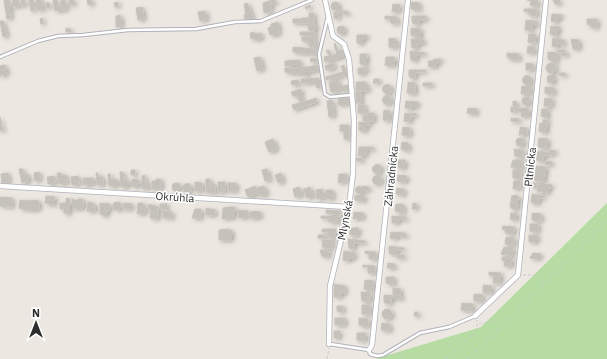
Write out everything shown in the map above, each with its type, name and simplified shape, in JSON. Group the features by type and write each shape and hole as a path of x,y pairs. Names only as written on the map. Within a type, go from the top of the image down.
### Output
{"street":[{"name":"Mlynská","path":"325,0 333,36 344,44 350,59 353,158 349,207 330,286 329,344"},
{"name":"Záhradnícka","path":"369,350 372,345 408,0"},
{"name":"Pltnícka","path":"518,275 546,0"},
{"name":"Okrúhla","path":"0,186 349,207"},
{"path":"475,316 518,275"}],"lane":[{"path":"0,57 38,41 58,36 128,30 196,29 235,22 261,21 312,0"},
{"name":"Mlynská","path":"328,16 325,22 319,54 325,94 330,97 352,95"},
{"path":"329,344 369,350 370,354 377,356 394,349 420,333 449,327 475,316"}],"path":[{"path":"468,359 512,317 543,283 607,222"},
{"path":"518,275 535,275 543,283"},
{"path":"447,359 477,330 478,324 475,316"},
{"path":"478,324 495,321"},
{"path":"327,359 329,344"},
{"path":"394,349 404,359"}],"green space":[{"path":"607,203 607,359 375,359 481,327"}],"building":[{"path":"4,0 9,0 10,6 5,6"},
{"path":"13,0 18,0 19,6 13,7"},
{"path":"21,0 25,0 25,5 21,6"},
{"path":"29,0 33,0 34,11 31,11"},
{"path":"36,0 39,0 41,10 38,10"},
{"path":"39,0 43,0 41,1 43,10 41,10"},
{"path":"53,0 57,0 58,6 62,6 63,10 55,11"},
{"path":"61,0 65,0 67,9 63,10"},
{"path":"69,0 74,0 74,4 70,5"},
{"path":"87,0 92,0 92,4 88,5"},
{"path":"270,0 275,0 276,3 271,4"},
{"path":"527,0 538,0 537,6 530,5 531,1"},
{"path":"553,0 560,0 559,4 555,4"},
{"path":"269,1 272,11 264,13 263,3"},
{"path":"118,2 118,7 115,7 114,3"},
{"path":"333,2 337,2 339,6 337,10 333,10 331,8 331,4"},
{"path":"411,2 419,3 420,10 411,9"},
{"path":"46,3 49,3 50,7 46,8"},
{"path":"247,3 253,18 248,20 247,18 245,19 244,15 246,14 244,4"},
{"path":"393,4 400,5 399,11 392,12"},
{"path":"310,5 311,7 306,9 305,7"},
{"path":"5,6 10,6 11,18 7,19"},
{"path":"142,7 144,19 138,20 136,8"},
{"path":"524,9 537,9 537,16 530,15 528,12 524,11"},
{"path":"205,11 207,19 200,21 198,12"},
{"path":"338,11 348,12 348,15"},
{"path":"334,12 338,12 339,19 334,18"},
{"path":"309,13 314,13 314,23 302,23 302,18 309,18"},
{"path":"552,14 562,15 562,17 559,17 557,22 551,21"},
{"path":"120,15 122,26 116,27 116,16"},
{"path":"385,16 397,17 397,24 391,23 390,19 385,19"},
{"path":"412,16 426,16 426,20 419,20 419,24 414,24 412,22"},
{"path":"43,18 43,24 41,24 40,19"},
{"path":"293,19 302,19 302,23 293,23"},
{"path":"587,19 597,19 597,28 591,27 591,25 587,24"},
{"path":"526,20 533,21 532,30 525,30"},
{"path":"0,21 3,21 7,36 3,37"},
{"path":"533,21 537,21 537,25 533,25"},
{"path":"278,22 279,34 270,35 268,28 271,27 271,24"},
{"path":"310,23 314,23 316,27 314,31 310,31 308,29 308,25"},
{"path":"339,26 343,26 345,30 343,34 339,34 337,32 337,28"},
{"path":"551,26 560,27 559,30 557,30 557,36 550,34"},
{"path":"66,28 70,29 71,32 66,32"},
{"path":"411,28 421,29 420,38 411,35"},
{"path":"254,32 255,34 261,33 262,38 255,40 255,38 251,39 250,33"},
{"path":"300,32 315,32 315,36 300,35"},
{"path":"529,34 536,34 535,43 528,42"},
{"path":"357,35 367,35 367,38 362,39 362,44 357,43"},
{"path":"302,37 315,38 315,47 309,46 309,41 302,41"},
{"path":"389,38 396,39 395,44 400,45 396,45 396,48 389,47"},
{"path":"553,38 564,40 564,45 557,44 557,47 552,46"},
{"path":"411,39 424,40 424,43 417,44 417,48 412,48"},
{"path":"571,39 579,40 579,49 573,49"},
{"path":"335,43 338,51 342,50 344,56 338,58"},
{"path":"528,46 535,47 534,53 527,53"},
{"path":"293,47 303,48 303,53 293,52"},
{"path":"303,48 315,49 315,54 303,53"},
{"path":"329,50 333,59 325,62 324,57 330,56 326,51"},
{"path":"557,50 565,50 565,52 557,52"},
{"path":"410,51 425,53 425,55 417,54 416,61 411,60"},
{"path":"548,52 557,53 557,62 548,59"},
{"path":"507,53 519,54 519,60 509,59 509,57 507,57"},
{"path":"561,53 567,53 567,56 561,55"},
{"path":"337,54 338,58 333,59 332,56"},
{"path":"360,54 367,54 366,65 360,64"},
{"path":"260,57 263,69 257,71 254,58"},
{"path":"386,57 395,57 394,66 385,65"},
{"path":"316,58 317,61 311,62 310,59"},
{"path":"434,59 441,59 441,62 437,62 436,67 429,67 428,61 433,61"},
{"path":"300,60 300,65 285,66 285,61"},
{"path":"334,63 335,68 326,70 325,66"},
{"path":"526,63 533,64 533,70 526,70"},
{"path":"549,63 553,63 555,64 555,72 549,73 546,70 546,66"},
{"path":"5,65 7,74 1,75 0,77 0,66"},
{"path":"317,65 318,70 308,72 308,67"},
{"path":"344,65 347,74 337,77 336,74 343,72 341,66"},
{"path":"301,67 304,70 301,73 298,70"},
{"path":"303,67 308,67 308,70 303,71"},
{"path":"285,68 299,68 299,74 285,72"},
{"path":"358,68 368,68 368,70 364,70 364,74 358,74"},
{"path":"308,70 306,72 307,76 304,76 303,71"},
{"path":"409,70 426,70 425,72 416,72 415,78 411,78 409,76"},
{"path":"559,73 565,73 565,76 559,75"},
{"path":"336,74 337,77 326,80 326,77"},
{"path":"549,75 553,75 555,79 553,83 549,83 547,81 547,77"},
{"path":"525,76 529,76 531,80 529,84 525,84 523,82 523,78"},
{"path":"319,78 320,88 317,88 316,82 305,83 305,79"},
{"path":"301,79 305,79 306,83 302,83"},
{"path":"374,79 379,79 379,83 373,83"},
{"path":"298,80 299,84 292,85 291,81"},
{"path":"338,80 340,90 331,92 329,83"},
{"path":"356,82 366,82 365,86 368,86 368,91 356,91"},
{"path":"408,82 415,83 415,87 408,87"},
{"path":"423,83 432,83 432,86 423,86"},
{"path":"348,85 349,89 342,91 341,87"},
{"path":"385,85 389,85 391,89 389,93 385,93 383,91 383,87"},
{"path":"522,86 531,87 530,94 521,94"},
{"path":"408,87 415,87 415,94 407,93"},
{"path":"545,87 554,88 554,94 545,93"},
{"path":"301,89 302,92 300,93 303,101 300,102 297,95 293,96 291,92"},
{"path":"356,92 361,92 361,103 356,103"},
{"path":"385,96 389,96 391,100 389,104 385,104 383,102 383,98"},
{"path":"524,97 528,97 530,101 528,105 524,105 522,103 522,99"},
{"path":"316,98 317,102 311,104 310,100"},
{"path":"349,98 350,103 338,105 338,99"},
{"path":"545,98 552,99 552,106 544,106"},
{"path":"310,100 311,104 294,110 292,105"},
{"path":"332,100 334,116 329,117 327,101"},
{"path":"406,101 418,102 417,107 412,106 412,109 405,108"},
{"path":"513,101 517,102 516,107 513,106"},
{"path":"358,105 365,105 365,113 358,113"},
{"path":"511,107 517,109 514,109 514,112 511,112"},
{"path":"468,108 477,109 476,114 467,113"},
{"path":"517,108 529,109 528,116 522,117 521,112 517,111"},
{"path":"542,109 548,109 547,118 541,116"},
{"path":"384,110 390,111 389,121 383,120"},
{"path":"367,113 374,113 374,121 363,121 363,116 367,116"},
{"path":"405,113 416,113 416,116 411,116 410,122 404,121"},
{"path":"0,117 3,131 0,131"},
{"path":"511,118 519,119 519,122 511,121"},
{"path":"543,120 548,120 548,123 543,123"},
{"path":"359,122 370,123 370,125 366,125 366,131 359,130"},
{"path":"540,123 547,124 546,133 539,131"},
{"path":"340,125 349,125 349,139 344,139 344,131 340,131"},
{"path":"403,127 410,128 410,136 402,135"},
{"path":"520,127 527,128 527,130 520,130"},
{"path":"520,130 527,130 527,134 519,135"},
{"path":"518,138 522,138 524,142 522,146 518,146 516,144 516,140"},
{"path":"539,138 548,139 547,148 538,147"},
{"path":"273,139 277,149 269,152 265,142"},
{"path":"402,142 408,143 409,151 401,149"},
{"path":"359,147 373,147 373,150 366,149 366,155 358,156"},
{"path":"514,149 523,150 523,157 515,156"},
{"path":"550,150 556,151 555,153 549,152"},
{"path":"537,151 553,153 552,155 544,155 543,161 536,160"},
{"path":"356,158 363,159 363,161 356,161"},
{"path":"398,160 405,160 405,163 397,163"},
{"path":"513,160 522,160 522,168 511,167"},
{"path":"546,161 552,162 551,165 545,164"},
{"path":"397,163 405,163 404,169 397,167"},
{"path":"377,164 382,169 377,174 372,169"},
{"path":"536,166 546,167 545,174 535,173"},
{"path":"19,169 23,169 23,174 29,175 28,182 22,183"},
{"path":"267,169 270,180 265,181 262,170"},
{"path":"131,170 135,170 135,175 131,175"},
{"path":"513,170 521,171 521,178 513,178"},
{"path":"39,172 40,180 35,181 34,173"},
{"path":"120,172 123,172 124,180 129,180 127,187 121,187"},
{"path":"8,173 9,182 2,183 1,174"},
{"path":"57,173 61,173 61,176 66,175 67,183 59,184"},
{"path":"96,173 98,173 98,177 103,177 103,185 97,185"},
{"path":"281,173 283,182 278,183 275,175"},
{"path":"535,173 545,174 544,181 534,180"},
{"path":"108,174 110,174 111,179 118,180 116,186 109,186"},
{"path":"339,174 347,174 347,181 338,183"},
{"path":"145,175 145,183 150,183 150,187 142,189 142,176"},
{"path":"398,175 407,176 406,182 397,181"},
{"path":"54,176 55,183 48,184 47,177"},
{"path":"78,176 79,184 72,185 71,177"},
{"path":"375,176 379,176 381,180 379,184 375,184 373,182 373,178"},
{"path":"83,178 93,178 93,184 83,185"},
{"path":"135,179 138,180 138,186 135,187 132,186 131,183 132,180"},
{"path":"156,179 161,179 161,189 152,189 152,181 156,181"},
{"path":"206,179 210,179 210,185 215,184 215,193 206,192"},
{"path":"514,181 520,181 520,188 513,189"},
{"path":"195,182 202,183 202,191 195,191"},
{"path":"218,182 225,182 225,192 218,192"},
{"path":"174,183 178,183 180,187 178,191 174,191 172,189 172,185"},
{"path":"228,183 236,183 236,191 228,191"},
{"path":"533,183 537,183 536,188 533,188"},
{"path":"537,183 552,185 551,188 549,187 548,193 537,191 539,185"},
{"path":"185,184 189,184 191,188 189,192 185,192 183,190 183,186"},
{"path":"255,186 258,193 251,196 248,189"},
{"path":"264,186 267,194 260,196 257,188"},
{"path":"359,186 362,187 362,193 359,194 356,193 355,190 356,187"},
{"path":"362,186 369,187 368,191 362,190"},
{"path":"299,187 302,195 295,197 293,189"},
{"path":"310,187 313,196 307,198 304,189"},
{"path":"397,188 404,189 404,195 396,194"},
{"path":"248,189 251,196 248,197 245,190"},
{"path":"322,189 324,198 317,199 316,190"},
{"path":"326,190 332,190 333,198 327,199"},
{"path":"532,194 544,196 544,198 539,198 538,204 533,203 531,202"},
{"path":"355,195 365,196 364,201 355,200"},
{"path":"513,195 517,195 519,199 517,203 513,203 511,201 511,197"},
{"path":"46,196 55,197 54,205 45,203"},
{"path":"0,197 12,198 12,207 0,206"},
{"path":"66,198 70,199 69,214 64,213 64,209 60,209 60,203 66,203"},
{"path":"72,199 78,201 78,199 83,199 83,208 73,209"},
{"path":"20,200 30,201 29,210 19,208"},
{"path":"30,201 39,201 39,209 29,210"},
{"path":"512,201 516,201 518,205 516,209 512,209 510,207 510,203"},
{"path":"88,202 95,205 95,211 87,211"},
{"path":"115,202 119,202 121,206 119,210 115,210 113,208 113,204"},
{"path":"100,203 110,204 109,211 107,211 106,216 100,214"},
{"path":"124,203 132,204 131,209 123,209"},
{"path":"138,203 143,203 145,206 145,213 137,214"},
{"path":"413,203 417,204 416,209 412,209"},
{"path":"149,204 158,207 158,219 150,218 151,209 148,209"},
{"path":"160,204 167,204 166,209 160,209"},
{"path":"396,204 403,204 404,213 395,211"},
{"path":"235,207 234,217 222,219 223,208"},
{"path":"206,208 215,210 215,215 206,215"},
{"path":"195,209 201,209 201,218 192,218"},
{"path":"239,210 248,211 248,216 243,218 238,217"},
{"path":"326,210 341,211 341,215 326,213"},
{"path":"164,211 172,212 172,218 162,217"},
{"path":"251,212 260,212 261,216 258,216 258,218 250,218"},
{"path":"354,212 363,213 363,218 353,219"},
{"path":"511,213 517,213 516,220 510,219"},
{"path":"532,213 541,214 541,221 532,220"},
{"path":"321,216 341,217 340,222 329,222 329,219 321,218"},
{"path":"392,216 406,217 406,220 400,219 397,223 392,223"},
{"path":"530,224 538,224 538,232 530,231"},
{"path":"503,226 515,227 513,234 506,233 505,230 502,229"},
{"path":"350,228 359,228 358,235 350,235"},
{"path":"228,229 232,231 231,240 219,240 219,230"},
{"path":"322,229 336,229 335,238 329,237 328,232 322,232"},
{"path":"391,232 405,233 406,237 397,235 396,239 390,238"},
{"path":"318,235 325,235 325,238 318,238"},
{"path":"529,235 538,236 536,242 529,242"},
{"path":"506,237 514,238 514,245 505,244"},
{"path":"348,239 365,241 365,243 354,243 354,249 349,248"},
{"path":"323,240 332,240 332,248 322,247"},
{"path":"389,246 404,248 404,250 397,249 396,255 394,255 389,253"},
{"path":"504,247 513,248 512,256 501,254"},
{"path":"320,250 329,250 328,257 322,256"},
{"path":"344,251 355,253 354,258 350,258 349,261 343,260"},
{"path":"365,251 376,252 376,259 369,259 369,254 365,253"},
{"path":"533,253 541,254 540,257 538,259 530,258"},
{"path":"397,255 404,255 404,258 397,258"},
{"path":"502,257 512,259 511,266 504,266 505,261 502,260"},
{"path":"388,263 394,264 395,268 387,268"},
{"path":"363,265 375,266 375,273 368,273 368,267 363,267"},
{"path":"489,272 501,273 500,283 493,283 494,276 489,275"},
{"path":"386,277 394,277 394,285 386,283"},
{"path":"365,280 374,281 373,290 364,289"},
{"path":"334,284 345,286 345,291 334,290"},
{"path":"483,285 492,286 491,293 483,292"},
{"path":"393,288 401,289 400,295 393,294"},
{"path":"334,290 345,291 345,293 341,293 341,297 334,297"},
{"path":"361,292 371,293 370,301 362,301"},
{"path":"474,294 483,295 482,301 474,301"},
{"path":"384,295 402,296 402,299 391,298 391,304 385,303"},
{"path":"462,303 473,304 472,311 461,310"},
{"path":"362,305 370,305 370,314 362,314"},
{"path":"337,306 343,306 343,312 337,311"},
{"path":"385,309 389,309 391,310 391,318 385,319 382,316 382,312"},
{"path":"415,312 418,312 418,316 414,316"},
{"path":"335,318 345,318 345,325 335,325"},
{"path":"359,318 368,319 368,327 359,325"},
{"path":"382,323 390,324 390,331 381,330"},
{"path":"334,331 340,331 339,338 334,338"},
{"path":"357,333 366,333 365,341 357,340"}]}
